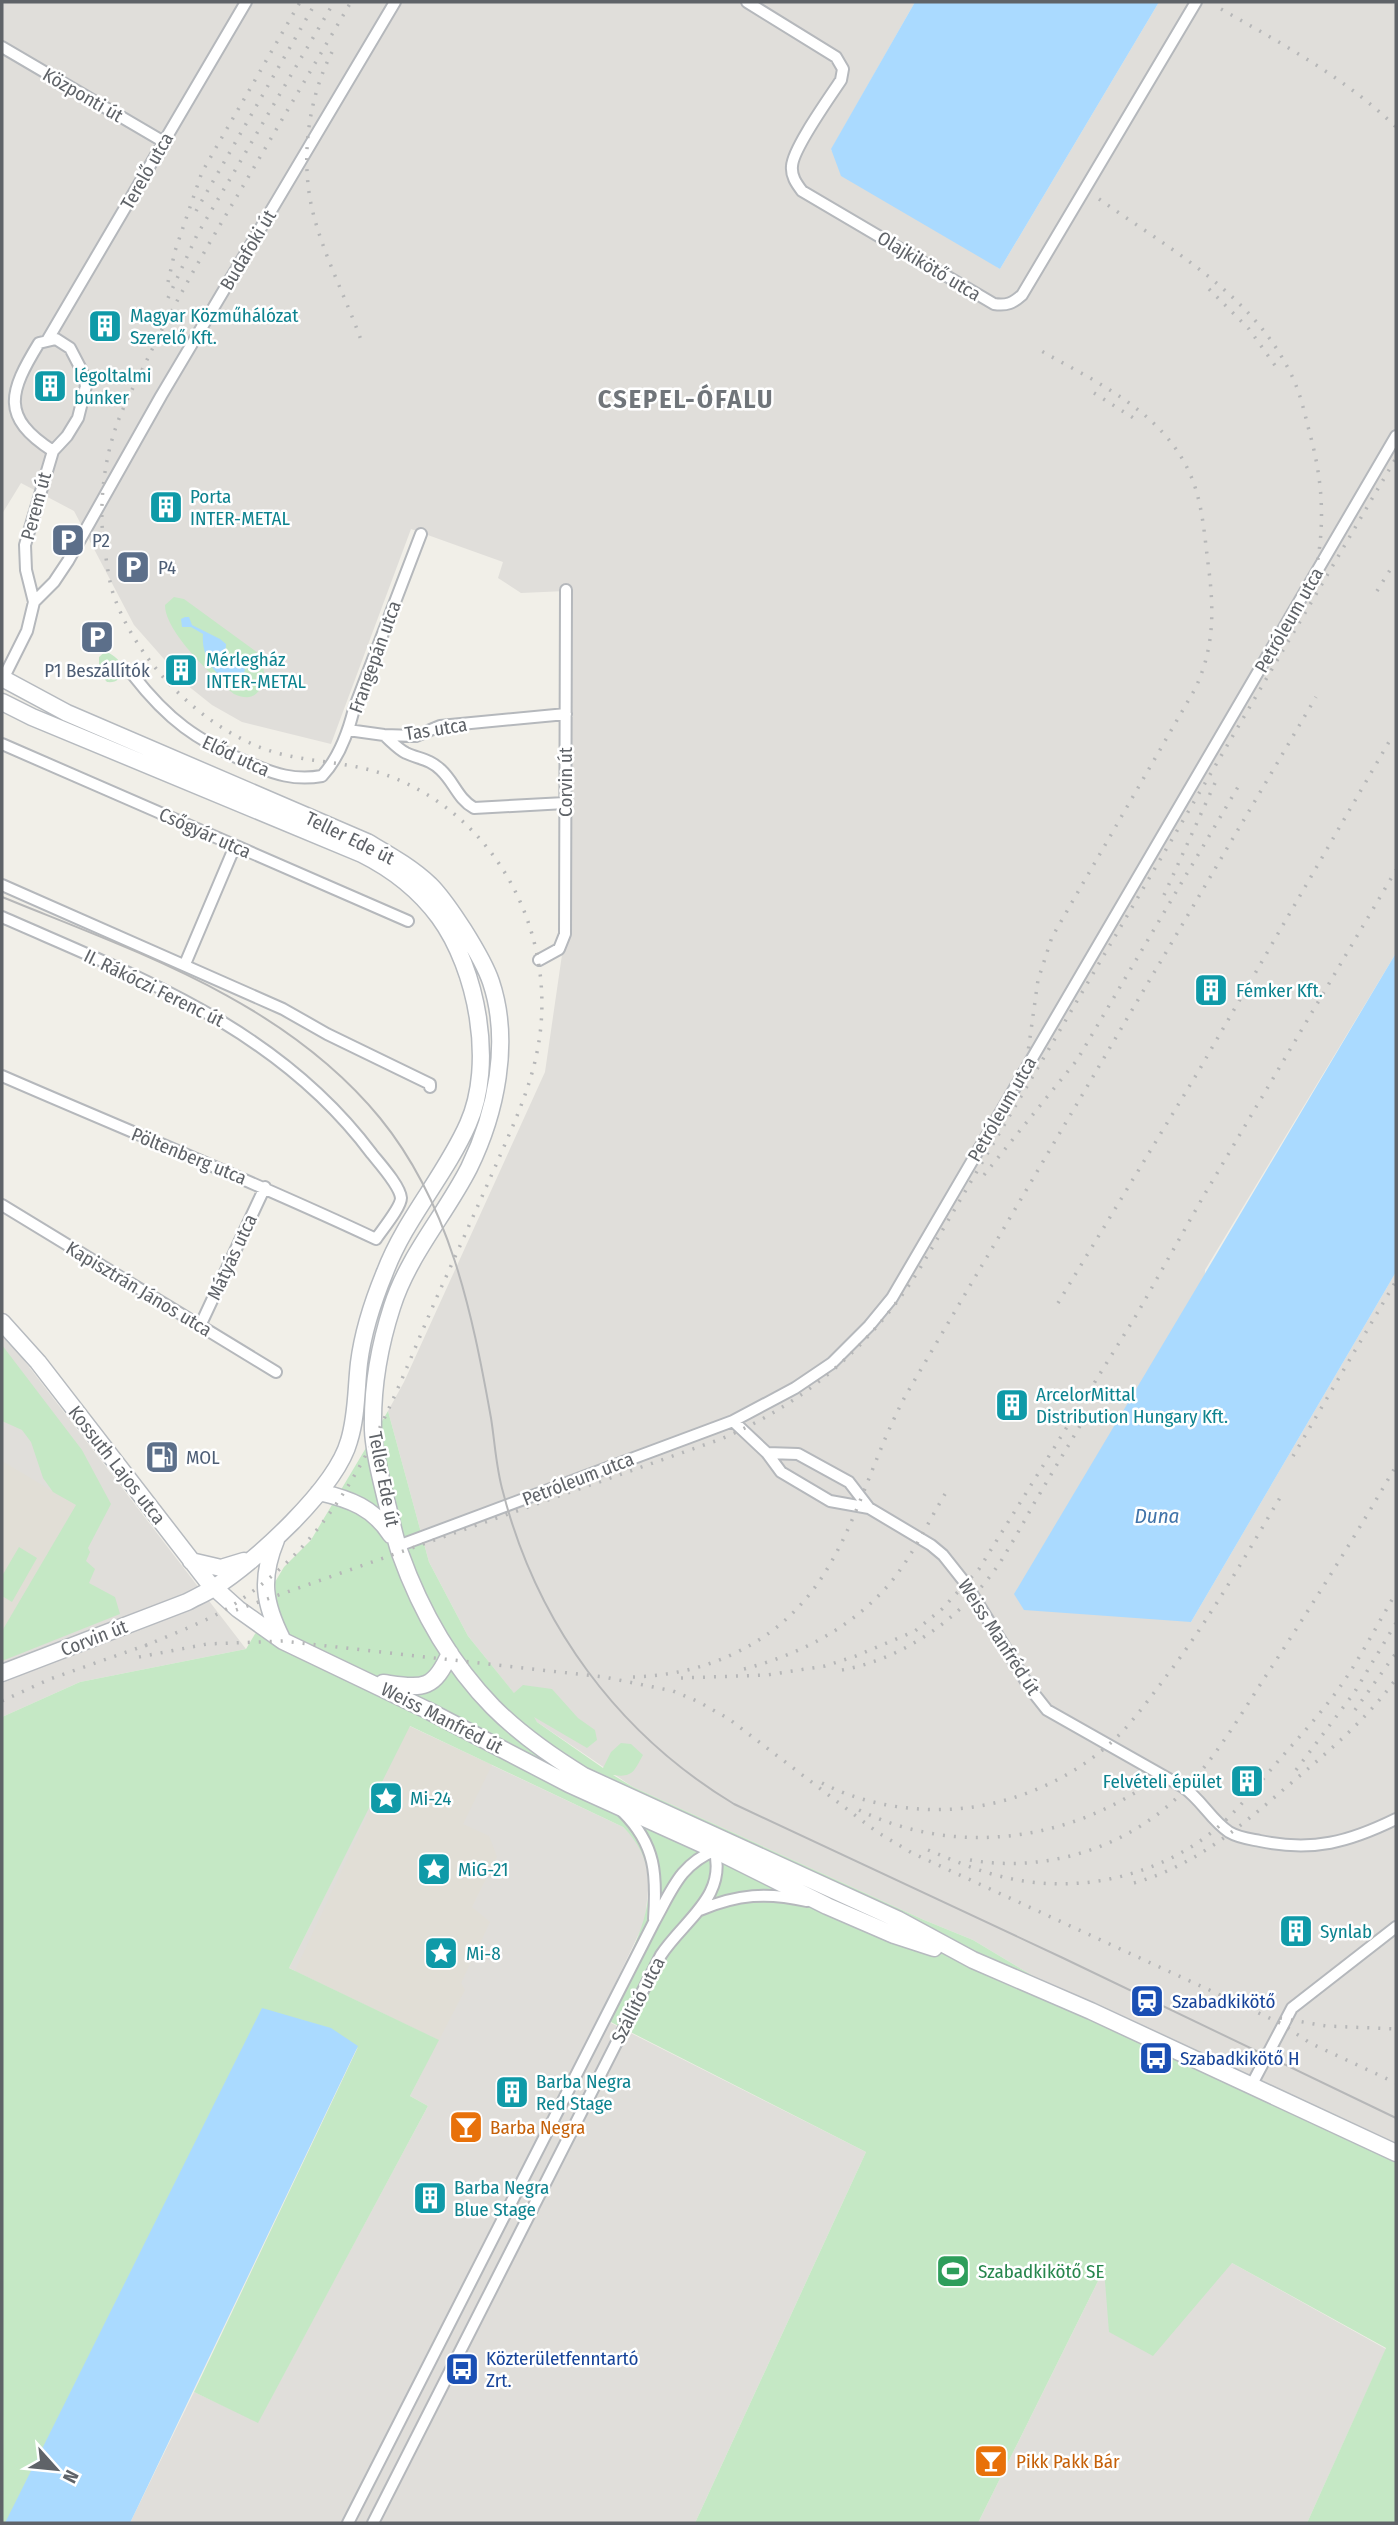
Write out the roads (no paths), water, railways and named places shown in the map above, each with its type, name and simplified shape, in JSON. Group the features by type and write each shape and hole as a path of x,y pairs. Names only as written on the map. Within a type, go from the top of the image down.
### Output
{"main road":[{"name":"Teller Ede út","path":"2,679 67,713 367,842 400,861 430,886 452,911 491,983 499,1026 499,1046 497,1086 489,1121 467,1171 410,1268 393,1303 380,1346 374,1390 374,1444 398,1546"},
{"name":"Teller Ede út","path":"2,702 32,718 362,854 400,877 439,918 460,955 479,1018 478,1086 469,1122 450,1161 387,1266 365,1330 359,1360 356,1410 349,1443 334,1472 319,1492"},
{"name":"Kossuth Lajos utca","path":"2,1322 38,1362 191,1561 234,1606"},
{"path":"234,1606 209,1600 187,1602 195,1580 191,1561 221,1568 237,1564 258,1553 319,1492 343,1497 373,1512 398,1546"},
{"path":"278,1535 266,1570 266,1600 283,1641"},
{"name":"Weiss Manfréd út","path":"398,1546 415,1589 450,1653 494,1707 546,1752 584,1776 899,1920 973,1960 1091,2011 1396,2153"},
{"name":"Corvin út","path":"2,1673 187,1602 214,1588 258,1553"},
{"name":"Weiss Manfréd út","path":"234,1606 283,1641 370,1681 616,1805 715,1850 827,1906 894,1935 973,1960"},
{"name":"Weiss Manfréd út","path":"370,1681 407,1686 430,1683 438,1677 450,1653"}],"street":[{"name":"Terelő utca","path":"48,339 246,2"},
{"name":"Budafoki út","path":"2,679 27,631 34,602 54,582 68,561 161,396 395,2"},
{"name":"Olajkikötő utca","path":"747,2 836,57 843,69 841,80 797,152 792,165 794,179 802,191 994,304 1003,305 1013,303 1022,295 1196,2"},
{"name":"Központi út","path":"2,47 164,142"},
{"name":"Perem út","path":"34,602 26,570 25,545 52,451 67,436 78,418 86,386 82,371 70,348 61,341 48,339 39,343 15,385 10,401 11,415 16,423 29,436 52,451"},
{"name":"Petróleum utca","path":"398,1546 733,1421 795,1388 832,1363 869,1326 892,1298 1396,436"},
{"name":"Frangepán utca","path":"322,776 334,761 348,730 421,534"},
{"name":"Corvin út","path":"539,960 559,949 565,934 566,590"},
{"name":"Előd utca","path":"133,674 171,717 213,748 289,778 322,776"},
{"name":"Tas utca","path":"348,730 416,736 440,726 566,714"},
{"path":"384,735 404,752 426,758 438,767 451,780 459,796 474,807 565,803"},
{"name":"Csőgyár utca","path":"2,744 408,921"},
{"path":"185,964 235,846"},
{"name":"II. Rákóczi Ferenc út","path":"2,885 283,1009 327,1034 430,1084 430,1087"},
{"name":"II. Rákóczi Ferenc út","path":"2,917 200,1008 262,1046 288,1067 338,1114 366,1146 401,1195 401,1203 376,1238"},
{"name":"Pöltenberg utca","path":"2,1076 155,1143 265,1187 376,1238"},
{"name":"Mátyás utca","path":"200,1326 265,1187"},
{"name":"Kapisztrán János utca","path":"2,1205 276,1372"},
{"name":"Weiss Manfréd út","path":"733,1421 781,1472 830,1501 869,1508 931,1545 943,1555 966,1584 1032,1691 1047,1710 1183,1787 1229,1832 1241,1837 1286,1845 1321,1845 1358,1836 1396,1819"},
{"name":"Weiss Manfréd út","path":"766,1453 798,1454 849,1482 869,1508"},
{"name":"Szállító utca","path":"616,1805 637,1826 649,1847 656,1887 654,1922"},
{"path":"702,1830 715,1850 747,1849"},
{"name":"Szállító utca","path":"348,2523 654,1922 683,1870 697,1858 715,1850 719,1869 713,1891 681,1927 661,1955 373,2523"},
{"name":"Szállító utca","path":"698,1911 723,1900 751,1895 797,1899 827,1906"},
{"path":"1251,2086 1292,2008 1396,1927"},
{"path":"602,2024 620,2034"},
{"path":"532,2162 552,2172"},
{"path":"458,2309 477,2319"},
{"path":"368,2486 388,2495"}],"water":[{"path":"915,2 1159,2 1000,269 841,176 831,149"},
{"path":"189,617 192,625 226,644 225,660 231,664 243,664 245,670 241,680 235,683 215,671 204,650 203,634 191,627 182,627 181,619"},
{"name":"Duna","path":"1396,953 1396,1272 1191,1622 1024,1610 1014,1594"},
{"path":"262,2008 331,2028 358,2046 130,2523 5,2523"}],"tram line":[{"path":"2,897 156,960 254,1011 299,1042 342,1077 380,1118 404,1151 424,1186 455,1260 475,1338 501,1483 518,1540 537,1587 560,1630 588,1671 619,1709 654,1744 692,1776 734,1804 1396,2118"}],"railway":[{"path":"168,282 175,251 202,172 300,2"},
{"path":"196,211 316,2"},
{"path":"168,298 197,235 334,2"},
{"path":"145,1646 206,1620 239,1601 277,1571 309,1539 337,1503 381,1426 513,1125 533,1071 542,1015 540,973 532,933 517,894 496,859 469,827 436,801 399,780 368,769 277,753 226,730 179,694 141,649 126,624 109,578 102,527 102,495 110,448 120,416 195,269 351,2"},
{"path":"1221,9 1334,77 1396,127"},
{"path":"332,52 318,88 309,126 308,185 321,239 361,340"},
{"path":"1099,199 1179,254 1231,295 1273,344 1290,372 1300,396 1311,438 1321,496 1321,534 1311,591"},
{"path":"1209,289 1249,329 1279,371"},
{"path":"1017,1091 1028,1052 1038,980 1052,937 1195,689 1206,658 1212,612 1206,545 1196,490 1185,464 1170,441 1131,404 1036,348"},
{"path":"1094,393 1135,419"},
{"path":"236,1610 721,1439 752,1425 808,1390 857,1348 900,1298 919,1270 1396,458"},
{"path":"1377,591 1390,570"},
{"path":"633,1677 684,1671 731,1655 770,1633 800,1606 823,1575 842,1541 907,1393 1316,697"},
{"path":"1058,1303 1198,1072 1390,740"},
{"path":"1164,895 1215,783"},
{"path":"984,1175 1077,1060 1238,787"},
{"path":"681,1678 767,1675 825,1666 856,1656 915,1631 942,1609 979,1569 1137,1314 1396,870"},
{"path":"1293,1456 1396,1281"},
{"path":"842,1670 889,1656 911,1644 952,1616 970,1599 1001,1561 1090,1409"},
{"path":"970,1860 1031,1863 1090,1850 1145,1823 1169,1805 1214,1755 1321,1591 1396,1466"},
{"path":"744,1669 783,1657 820,1640 869,1605 901,1568 945,1494"},
{"path":"822,1783 887,1805 956,1809 1024,1794 1045,1786 1086,1763 1121,1733 1171,1670 1201,1628 1281,1496"},
{"path":"928,1850 995,1875 1018,1880 1071,1884 1124,1876 1173,1857 1196,1844 1225,1821 1318,1716 1349,1673 1396,1593"},
{"path":"1296,1770 1354,1693 1396,1623"},
{"path":"139,1657 207,1644 283,1641 604,1677 673,1691 729,1719 877,1832 912,1853 1282,2024 1310,2043 1396,2083"},
{"path":"2,1701 50,1679 152,1643"},
{"path":"1355,1710 1396,1653"},
{"path":"1134,1883 1178,1866 1236,1829 1346,1735 1396,1679"},
{"path":"859,1810 894,1824 930,1833 967,1837 1004,1836 1041,1831 1077,1821 1144,1787"},
{"path":"1280,2018 1326,2026 1396,2029"}],"place":[{"name":"Magyar Közműhálózat Szerelő Kft.","path":"105,326"},
{"name":"légoltalmi bunker","path":"50,386"},
{"name":"Porta INTER-METAL","path":"166,507"},
{"name":"P2","path":"68,540"},
{"name":"P4","path":"133,567"},
{"name":"P1 Beszállítók","path":"97,637"},
{"name":"Mérlegház INTER-METAL","path":"181,670"},
{"name":"Fémker Kft.","path":"1211,990"},
{"name":"ArcelorMittal Distribution Hungary Kft.","path":"1012,1405"},
{"name":"MOL","path":"162,1457"},
{"name":"Felvételi épület","path":"1247,1781"},
{"name":"Mi-24","path":"386,1798"},
{"name":"MiG-21","path":"434,1869"},
{"name":"Synlab","path":"1296,1931"},
{"name":"Mi-8","path":"441,1953"},
{"name":"Szabadkikötő","path":"1147,2001"},
{"name":"Szabadkikötő H","path":"1156,2058"},
{"name":"Barba Negra Red Stage","path":"512,2092"},
{"name":"Barba Negra","path":"466,2127"},
{"name":"Barba Negra Blue Stage","path":"430,2198"},
{"name":"Szabadkikötő SE","path":"953,2271"},
{"name":"Közterületfenntartó Zrt.","path":"462,2369"},
{"name":"Pikk Pakk Bár","path":"991,2461"}],"district":[{"name":"CSEPEL-ÓFALU","path":"686,399"}]}
